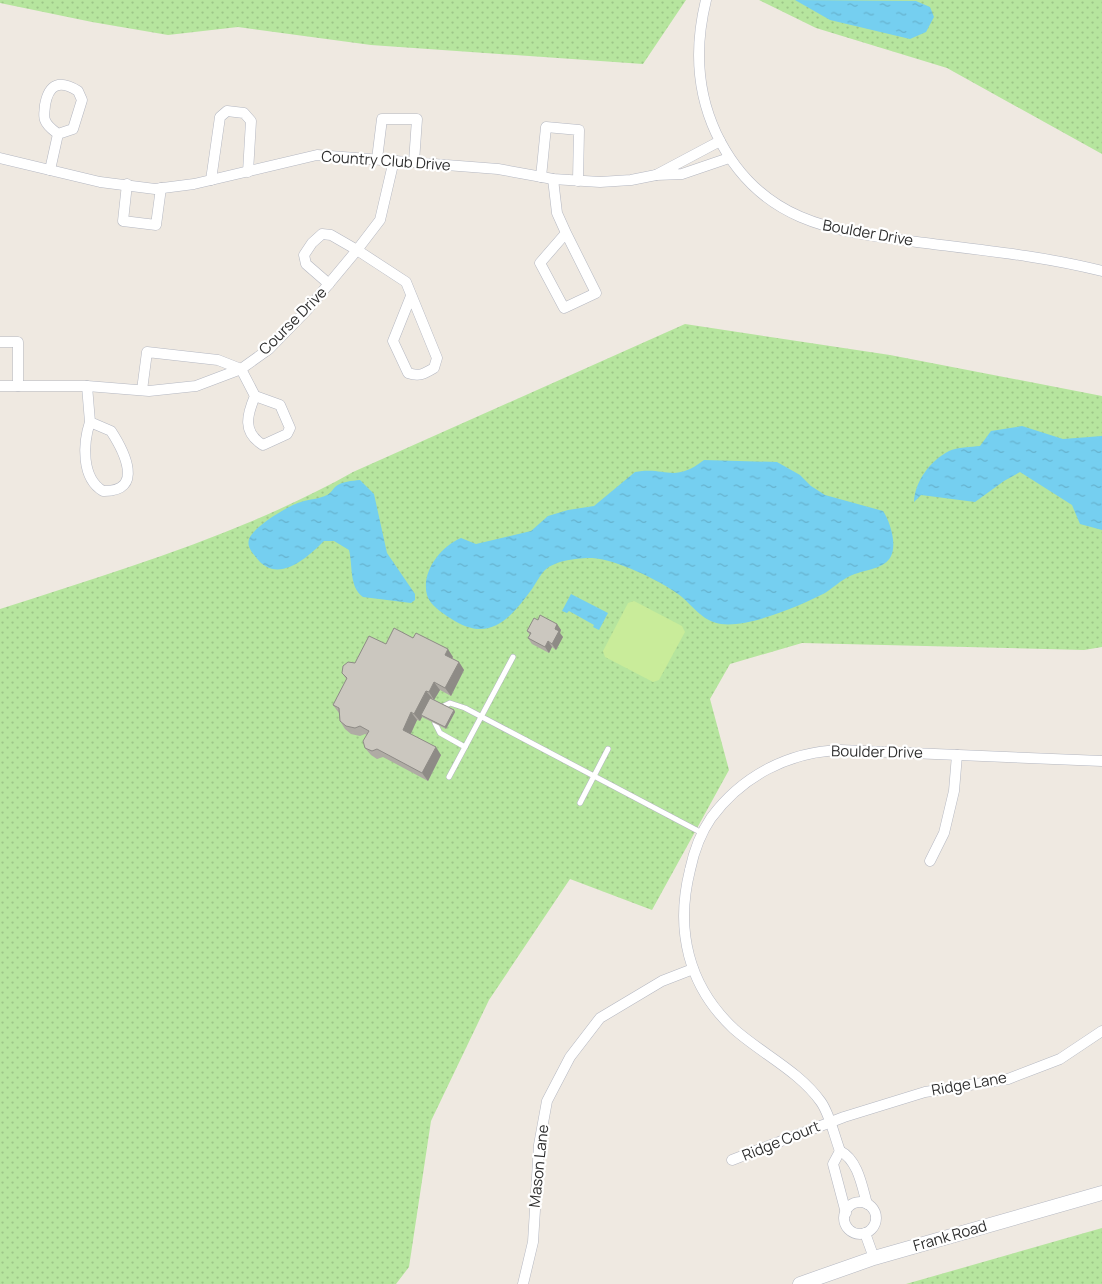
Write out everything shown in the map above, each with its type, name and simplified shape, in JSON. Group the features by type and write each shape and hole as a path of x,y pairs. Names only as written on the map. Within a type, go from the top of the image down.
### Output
{"street":[{"name":"Boulder Drive","path":"706,0 701,22 698,64 704,102 729,158 747,179 774,202 807,221 829,229 1036,257 1102,271"},
{"path":"60,84 78,91 82,100 73,130 58,134 46,123 44,116 47,94 56,85 60,84"},
{"path":"212,180 220,117 227,111 244,113 251,121 248,172"},
{"path":"377,159 382,119 417,120 414,162"},
{"path":"541,177 546,127 579,130 578,181"},
{"path":"50,170 58,134"},
{"name":"Country Club Drive","path":"656,175 720,141"},
{"name":"Country Club Drive","path":"1,158 100,182 161,188 212,180 317,155 498,169 553,179 578,181 631,180 656,175 682,174 729,158"},
{"path":"0,170 1,158"},
{"name":"Course Drive","path":"0,386 87,386 142,390 196,386 241,368 269,349 328,284 380,220 394,160"},
{"path":"553,179 557,214 596,293 564,308 540,262 566,233"},
{"path":"127,184 123,221 156,226 161,188"},
{"path":"328,284 306,264 304,256 312,243 322,234 331,235 406,282 437,358 434,368 415,376 408,374 393,341 411,296"},
{"path":"0,342 18,342 18,386"},
{"path":"142,390 147,352 218,360 241,368 254,396 280,405 290,428 287,434 263,445 256,441 247,423 247,414 254,396"},
{"path":"87,386 90,422 84,444 92,479 104,491 121,488 127,481 129,471 114,435 106,427 90,422"},
{"name":"Boulder Drive","path":"840,1151 833,1164 846,1213 845,1219 848,1228 857,1233 865,1233 872,1229 876,1220 873,1209 867,1204 858,1174 848,1155 840,1151 822,1104 810,1088 744,1037 722,1016 704,990 693,969 685,936 683,896 695,849 702,833 718,809 744,784 775,765 812,753 840,750 1102,761"},
{"path":"930,861 944,833 954,791 957,755"},
{"name":"Mason Lane","path":"523,1284 533,1242 538,1145 547,1101 570,1057 600,1018 662,981 693,969"},
{"name":"Ridge Lane","path":"830,1122 924,1092 1008,1079 1060,1059 1102,1031"},
{"name":"Ridge Court","path":"732,1160 830,1122"},
{"name":"Frank Road","path":"800,1284 874,1258 1102,1192"},
{"path":"846,1213 855,1204 867,1204"},
{"path":"865,1233 874,1258"}],"lane":[{"path":"449,777 513,657"},
{"path":"444,706 450,703 456,704 702,833"},
{"path":"435,723 440,733 465,747"},
{"path":"580,803 608,748"}],"green space":[{"path":"0,0 686,0 643,64 371,45 238,27 168,35 0,3"},
{"path":"759,0 1102,0 1102,154 947,68 816,28"},
{"path":"685,324 890,355 1102,396 1102,647 1084,650 802,643 730,664 710,699 729,770 652,910 570,879 489,1000 431,1121 409,1267 396,1284 0,1284 0,609 135,565 225,532 311,494 353,472"},
{"path":"634,601 682,626 685,632 659,680 653,682 605,657 603,651 628,603"},
{"path":"1102,1228 1102,1284 906,1284"}],"water":[{"path":"795,0 916,1 930,7 934,17 926,32 910,39 830,20"},
{"path":"1022,426 1063,439 1102,436 1102,530 1080,524 1072,505 1020,472 975,502 921,495 914,502 917,487 925,472 942,455 964,447 980,446 991,431"},
{"path":"704,460 777,462 800,475 811,486 825,495 883,511 893,540 890,558 882,565 855,574 825,593 802,604 774,615 745,623 721,624 708,620 678,594 649,577 612,562 592,558 567,560 550,567 543,572 532,589 506,619 497,625 487,628 476,629 450,618 433,605 428,598 427,578 434,561 446,547 461,538 476,544 531,531 548,516 568,510 594,506 635,472 677,473 693,467"},
{"path":"360,480 374,494 387,553 415,594 415,600 411,603 363,597 355,588 353,582 349,550 334,541 324,541 300,562 281,569 272,569 263,565 250,548 249,539 252,534 280,512 295,504 329,494 335,487 341,484"},
{"path":"571,594 608,613 599,630 593,627 594,625 569,611 567,613 562,611"}],"building":[{"path":"540,615 557,624 555,629 559,631 552,644 548,641 545,647 528,638 531,633 527,631 534,618 538,620"},
{"path":"394,628 413,638 416,633 448,649 445,655 459,662 445,688 434,682 429,692 426,691 414,714 411,712 403,730 436,747 422,773 377,749 372,751 365,748 363,741 369,731 360,726 355,728 346,726 340,721 339,708 333,705 347,678 342,673 343,666 348,662 355,663 369,636 386,644"},
{"path":"430,698 454,710 445,727 421,715"}]}
